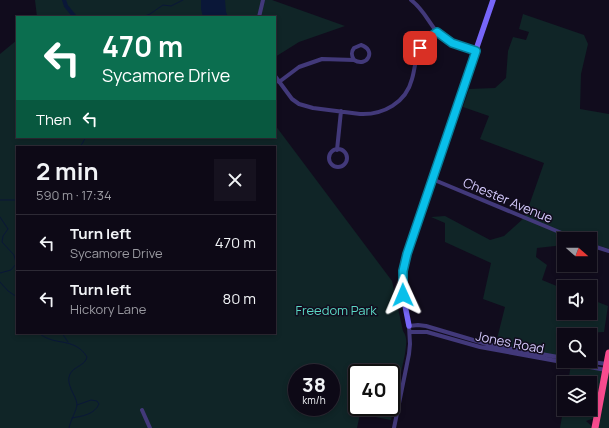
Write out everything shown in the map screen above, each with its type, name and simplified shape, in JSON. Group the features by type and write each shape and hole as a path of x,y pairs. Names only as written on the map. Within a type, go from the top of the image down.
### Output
{"highway":[{"path":"595,428 609,353"}],"street":[{"path":"260,16 263,0"},
{"path":"411,0 423,11 437,32 452,43 476,51"},
{"path":"394,428 409,354 410,329 403,295 403,271 417,222 493,0"},
{"path":"276,78 292,99 299,104 313,108 364,114 386,110 397,103 407,92 411,83 420,48 426,40 437,32"},
{"path":"279,82 299,67 322,59 354,60 362,62 368,58 368,49 366,46 361,45 354,48 352,52 354,60"},
{"path":"337,150 342,112"},
{"path":"337,150 342,150 346,154 347,159 341,166 336,167 329,160 333,151 337,150"},
{"name":"Chester Avenue","path":"432,179 559,232"},
{"path":"597,247 609,251"},
{"name":"Jones Road","path":"410,329 422,325 490,345 557,357"},
{"name":"Jones Road","path":"410,329 427,332 480,347 606,367"},
{"path":"597,365 606,367"},
{"path":"142,410 150,428"}],"green space":[{"path":"35,0 272,0 345,26 299,42 276,56 276,16 37,16"},
{"path":"523,14 584,35 588,44 581,74 580,109 609,114 609,249 597,245 597,232 557,232 557,246 537,248 536,257 547,265 542,280 557,286 557,320 597,320 597,302 608,306 604,332 597,332 597,328 557,328 557,359 495,347 505,307 483,299 491,263 445,242 445,223 431,217 445,216 490,240 504,236 525,217 544,163 480,139 489,116 463,107 469,89 495,88 506,78 508,51 513,37 526,40 529,32 519,29"},
{"name":"Freedom Park","path":"16,41 16,138 276,138 276,126 392,281 403,331 406,336 405,354 400,378 400,364 348,364 348,416 360,416 357,428 0,428 0,54"},
{"path":"570,368 596,368 609,370 609,428 595,428 597,417 586,421 594,428 560,428 562,416 597,416 597,376 569,376"},
{"name":"Freedom Park","path":"370,416 392,416 391,420"}],"water":[{"path":"201,0 225,0 228,16 203,16"}],"waterway":[{"path":"64,0 66,6 74,16"},
{"path":"145,16 163,5 171,6 183,0"},
{"path":"80,146 85,138"},
{"path":"0,200 16,200"},
{"path":"0,217 8,229 3,236 2,242 14,255 16,263"},
{"path":"0,273 11,270 16,264"},
{"path":"0,282 8,291 16,296"},
{"path":"40,334 51,340 76,346 87,357 86,360 70,374 69,382 77,404 69,428"},
{"path":"63,334 68,342"},
{"path":"72,418 91,413 99,404 97,401 91,400 77,405"}],"route":[{"path":"403,295 402,279 407,254 476,51 452,43 437,32 426,40 420,48"}]}
